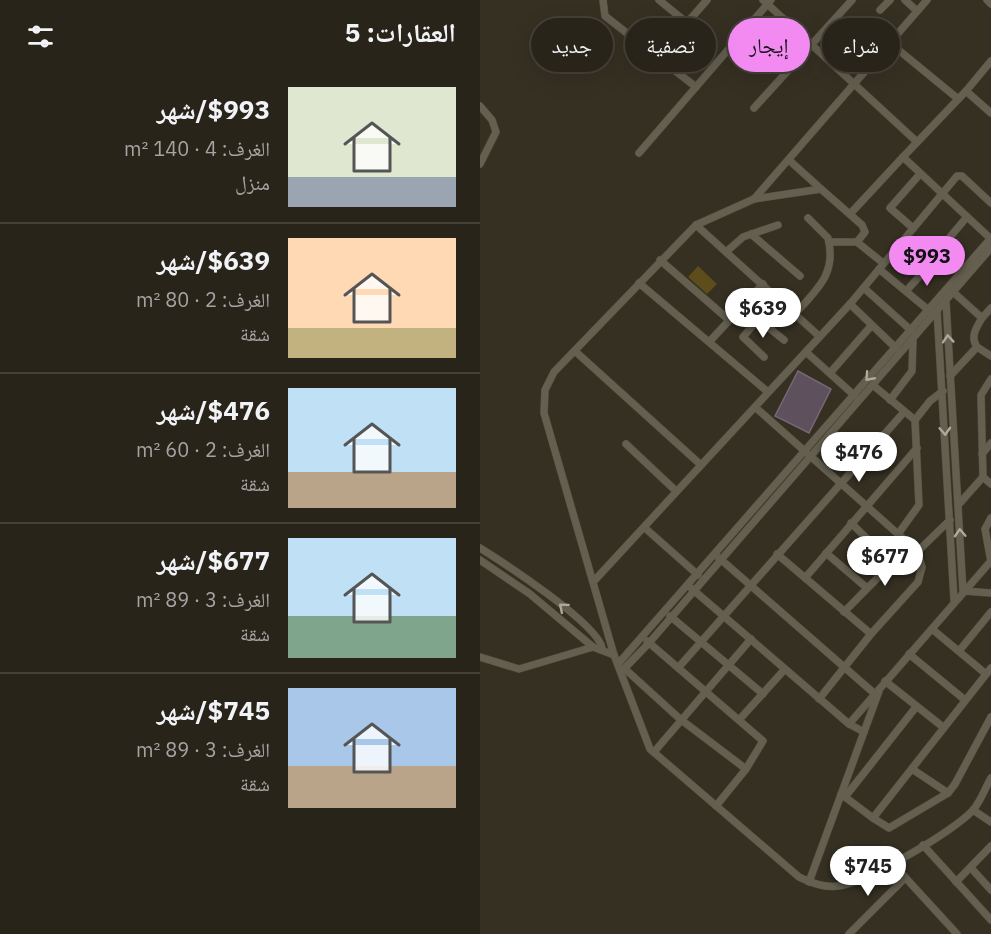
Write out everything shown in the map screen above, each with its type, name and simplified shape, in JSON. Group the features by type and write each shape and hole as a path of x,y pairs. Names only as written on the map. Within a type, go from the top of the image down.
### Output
{"street":[{"path":"603,0 605,16 625,32"},
{"path":"659,0 681,18"},
{"path":"690,18 707,0"},
{"path":"754,108 852,0"},
{"path":"880,10 890,0"},
{"path":"905,0 917,11"},
{"path":"900,31 927,0"},
{"path":"987,0 991,4"},
{"path":"639,153 768,1 916,141"},
{"path":"900,51 957,98"},
{"path":"850,214 916,141 957,98 966,92 991,61"},
{"path":"676,72 696,87"},
{"path":"754,199 865,72"},
{"path":"966,92 991,113"},
{"path":"480,106 492,120 496,132 480,164"},
{"path":"623,671 649,643 668,615 807,454 854,394 913,335 991,239 941,195 903,157"},
{"path":"789,160 865,229 857,242"},
{"path":"913,228 890,208 920,174"},
{"path":"594,581 850,304 957,176 962,176 991,203"},
{"path":"746,769 680,719 623,671 618,664 544,413 543,399 548,380 660,260 696,225 754,199 821,189"},
{"path":"795,314 826,279 829,269 829,242 825,233 808,218"},
{"path":"950,237 966,218"},
{"path":"696,225 819,336"},
{"path":"726,252 735,243 751,234 778,225"},
{"path":"751,234 800,276"},
{"path":"829,242 857,242 933,312 946,387 959,504 963,591"},
{"path":"950,376 946,302 951,290 991,249"},
{"path":"660,260 729,320"},
{"path":"907,290 928,267"},
{"path":"639,283 768,392"},
{"path":"710,341 763,284"},
{"path":"864,288 913,335 912,371 890,400"},
{"path":"951,290 982,318"},
{"path":"764,357 744,339 777,297"},
{"path":"933,312 946,302"},
{"path":"850,304 898,350"},
{"path":"991,308 975,330 974,340 977,347 991,356"},
{"path":"758,320 784,340"},
{"path":"830,373 871,326"},
{"path":"954,600 946,387 950,376 977,347"},
{"path":"807,454 874,386 898,350"},
{"path":"576,352 701,465"},
{"path":"806,352 860,401"},
{"path":"991,378 981,395 983,477 991,484"},
{"path":"874,386 915,420"},
{"path":"898,534 919,505 915,420 930,401 946,387"},
{"path":"755,407 917,552 922,567 918,582 871,634 819,699"},
{"path":"678,668 702,644 777,554 904,412"},
{"path":"981,454 991,443"},
{"path":"626,444 676,490"},
{"path":"805,578 917,448"},
{"path":"959,504 983,477"},
{"path":"917,552 950,517 959,513"},
{"path":"849,724 932,629 954,600 991,562 985,529 991,518"},
{"path":"851,524 891,562"},
{"path":"645,528 698,575"},
{"path":"844,612 909,546"},
{"path":"480,548 555,600 601,641 602,648"},
{"path":"826,553 867,588"},
{"path":"777,554 871,634"},
{"path":"691,588 698,575 718,557"},
{"path":"718,557 843,668 877,691"},
{"path":"480,560 530,594 593,647"},
{"path":"691,588 849,724 864,732"},
{"path":"963,591 991,593"},
{"path":"958,651 991,612"},
{"path":"618,664 668,615"},
{"path":"668,615 763,694"},
{"path":"873,818 988,671 958,651 932,629"},
{"path":"643,637 764,743 716,806"},
{"path":"654,752 751,639"},
{"path":"480,657 519,669 593,647 602,648 614,655"},
{"path":"909,654 965,700"},
{"path":"739,720 784,669"},
{"path":"623,671 654,752 799,877 809,882 840,886 892,863 951,828 973,810 989,788 991,778"},
{"path":"885,681 943,727"},
{"path":"809,882 843,796 877,691"},
{"path":"843,796 916,707"},
{"path":"843,796 889,828 948,793 956,784 991,717"},
{"path":"912,769 948,793"},
{"path":"973,810 991,822"},
{"path":"922,845 991,920"},
{"path":"956,882 991,846"},
{"path":"892,863 957,934"},
{"path":"971,868 991,890"},
{"path":"849,934 905,878"}],"shaded area":[{"path":"698,266 717,284 707,294 688,277"}],"building":[{"path":"798,371 831,389 809,433 775,416"}]}
